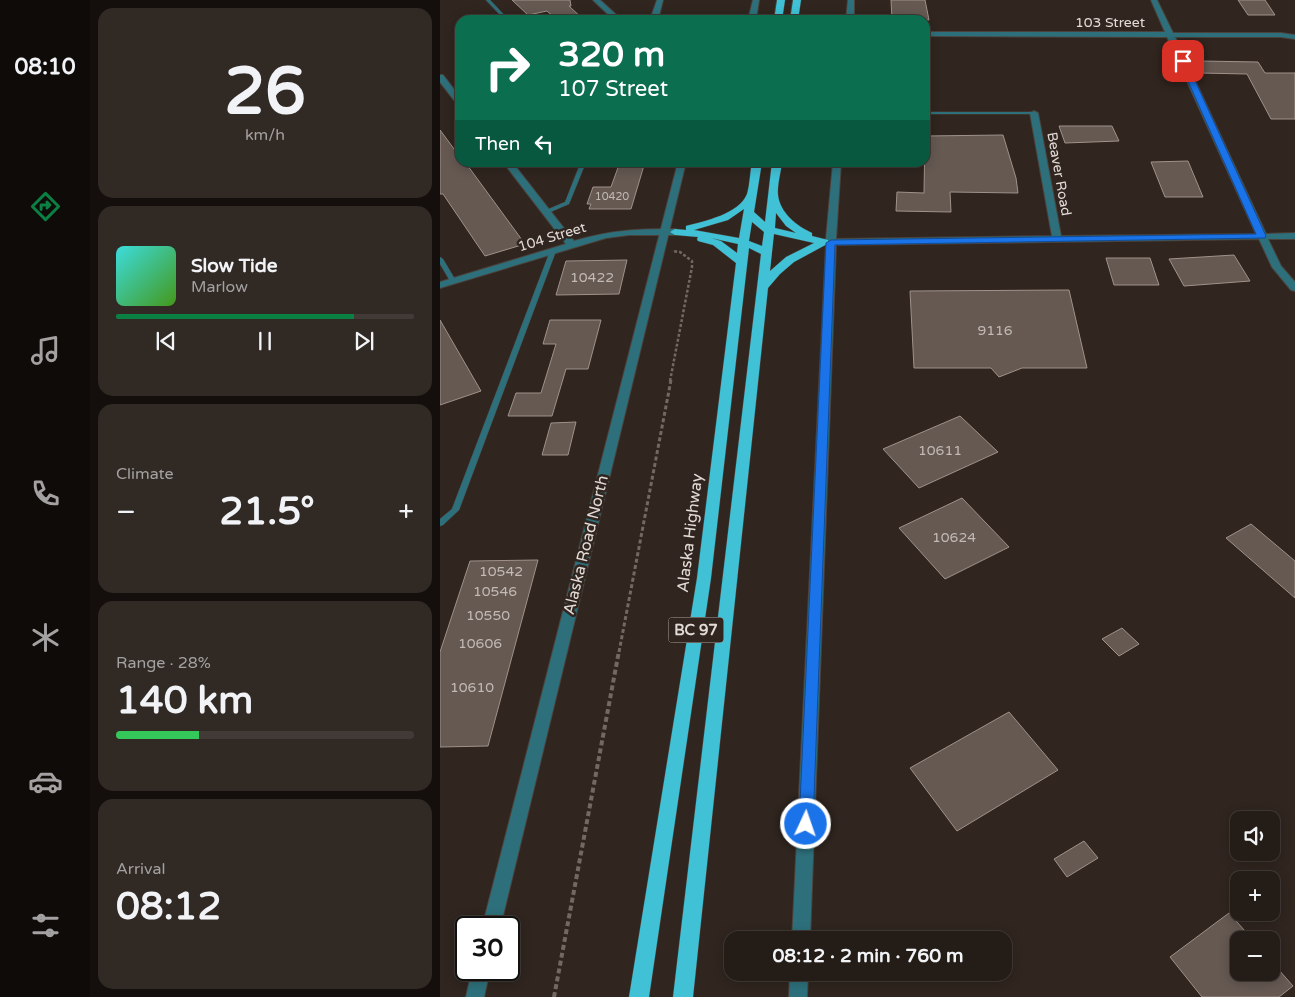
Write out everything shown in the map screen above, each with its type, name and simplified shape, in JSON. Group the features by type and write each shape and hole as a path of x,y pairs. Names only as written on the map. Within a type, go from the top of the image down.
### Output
{"highway":[{"path":"779,15 781,0"},
{"path":"795,15 797,0"},
{"name":"Alaska Highway","path":"639,997 704,578 744,242 756,167"},
{"name":"BC 97","path":"683,997 776,167"},
{"path":"669,232 728,217 739,210 752,195"},
{"path":"773,195 782,216 789,225 828,243"},
{"path":"750,214 768,230 828,243"},
{"path":"669,232 713,234 744,242 766,252"},
{"path":"669,232 717,243 742,262"},
{"path":"762,289 774,272 787,262 811,247 828,243"}],"street":[{"path":"596,0 612,15"},
{"path":"656,15 660,0"},
{"path":"753,15 756,0"},
{"path":"850,15 851,0"},
{"path":"1154,0 1277,267 1295,288"},
{"name":"103 Street","path":"930,34 1295,37"},
{"path":"440,77 455,90"},
{"path":"440,95 455,91"},
{"name":"Beaver Road","path":"1034,113 1057,240"},
{"path":"511,167 572,245"},
{"name":"Alaska Road North","path":"495,916 660,249 669,232 681,167"},
{"path":"801,931 828,243 836,167"},
{"name":"104 Street","path":"440,285 615,233 669,232"},
{"path":"828,243 1295,236"},
{"path":"475,997 479,981"},
{"path":"798,997 799,981"}],"lane":[{"path":"488,0 502,15"},
{"path":"930,113 1034,113"},
{"path":"546,212 567,203 582,167"},
{"path":"440,523 455,510 553,250"},
{"path":"440,260 453,281"}],"path":[{"path":"554,997 692,267 692,261 680,252 660,249"}],"building":[{"path":"512,0 570,0 571,6 569,6 579,15 551,15 547,11 528,15"},
{"path":"891,0 925,0 928,15 892,15"},
{"path":"1238,0 1265,0 1275,15 1248,15"},
{"path":"1200,61 1258,62 1265,73 1295,73 1295,119 1271,119 1247,74 1200,73"},
{"path":"1059,126 1112,126 1119,141 1065,143"},
{"path":"440,130 455,150 455,167 469,167 525,244 485,256 443,194 440,194"},
{"path":"1003,135 1016,178 1018,193 950,192 951,212 896,211 897,192 924,193 924,167 930,167 930,136"},
{"path":"1188,161 1203,197 1165,197 1151,162"},
{"path":"618,167 644,167 631,209 589,209 591,204 587,204 593,187 611,187"},
{"path":"1234,255 1250,281 1184,286 1169,259"},
{"path":"1106,258 1150,258 1159,285 1114,285"},
{"path":"627,260 619,294 556,295 566,261"},
{"path":"1069,290 1087,368 1022,368 999,377 991,368 914,368 910,291"},
{"path":"440,320 481,391 440,405"},
{"path":"550,320 601,320 588,369 566,369 552,416 508,416 516,393 541,393 556,344 543,344"},
{"path":"960,416 998,452 919,488 883,449"},
{"path":"576,422 568,455 542,455 551,423"},
{"path":"962,498 1009,547 945,579 899,528"},
{"path":"1251,524 1295,561 1295,598 1226,538"},
{"path":"538,560 488,746 440,747 440,652 470,561"},
{"path":"1122,628 1139,644 1119,656 1102,639"},
{"path":"1009,712 1058,770 957,831 910,768"},
{"path":"1084,841 1098,858 1067,877 1054,859"},
{"path":"1229,913 1230,921 1236,921 1245,931 1230,931 1230,981 1280,981 1280,971 1293,986 1279,997 1202,997 1170,957"}],"route":[{"path":"806,824 831,243 1262,236 1183,61"}]}
